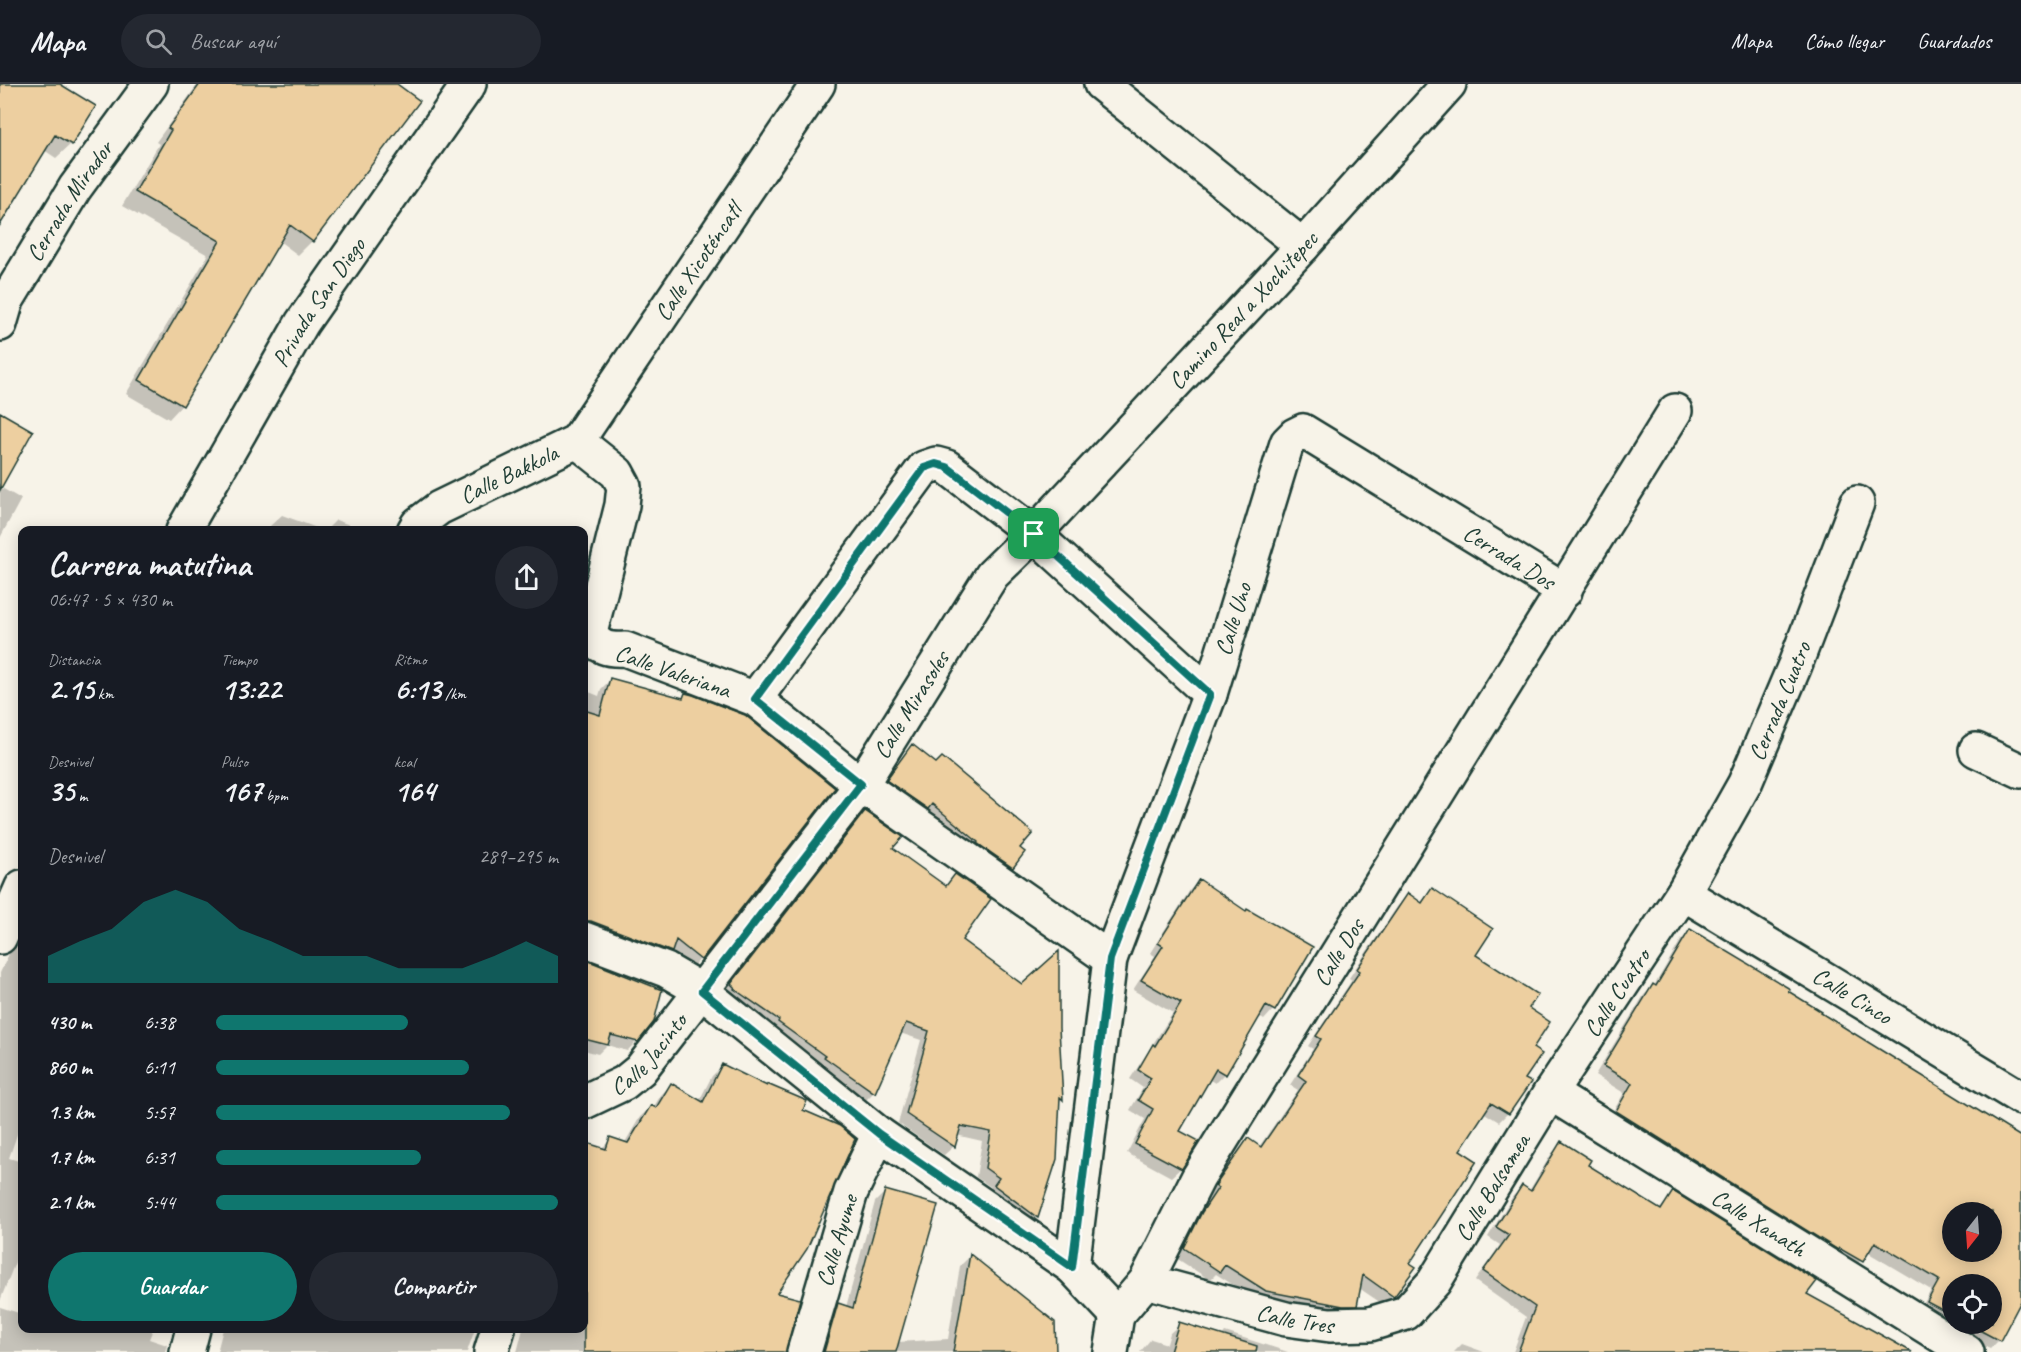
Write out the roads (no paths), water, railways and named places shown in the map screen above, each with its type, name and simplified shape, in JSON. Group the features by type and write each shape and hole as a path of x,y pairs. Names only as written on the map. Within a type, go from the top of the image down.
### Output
{"street":[{"name":"Cerrada Mirador","path":"0,324 7,300 75,188 151,84"},
{"name":"Privada San Diego","path":"186,526 302,323 469,84"},
{"name":"Calle Xicoténcatl","path":"577,441 818,84"},
{"path":"1101,84 1303,246"},
{"name":"Camino Real a Xochitepec","path":"1034,534 1303,246 1449,84"},
{"name":"Cerrada Dos","path":"1303,431 1565,591 1675,411"},
{"name":"Calle Uno","path":"1072,1267 1110,959 1210,694 1282,454 1287,443 1303,431"},
{"name":"Calle Bakkola","path":"417,526 439,508 577,441"},
{"name":"Calle Valeriana","path":"577,441 617,474 624,486 590,633 596,644 610,650 625,649 755,699 861,784 1110,959"},
{"path":"755,699 924,468 936,464 947,467 1034,534 1210,694"},
{"name":"Cerrada Cuatro","path":"1683,893 1745,783 1795,665 1857,503"},
{"name":"Calle Mirasoles","path":"702,991 861,784 992,574 1034,534"},
{"name":"Calle Dos","path":"1117,1315 1146,1281 1198,1178 1565,591"},
{"path":"1976,750 2021,771"},
{"name":"Calle Cuatro","path":"1550,1093 1683,893"},
{"name":"Calle Cinco","path":"1683,893 2021,1098"},
{"path":"0,937 18,896"},
{"path":"588,941 666,970 702,991 879,1134 1072,1267 1117,1315 1111,1352"},
{"name":"Calle Jacinto","path":"588,1100 624,1083 640,1070 702,991"},
{"name":"Calle Balsamea","path":"1434,1282 1550,1093"},
{"name":"Calle Xanath","path":"1550,1093 1967,1352"},
{"name":"Calle Ayume","path":"804,1352 851,1192 879,1134"},
{"name":"Calle Tres","path":"1146,1281 1286,1319 1330,1325 1370,1324 1406,1312 1434,1282"},
{"path":"187,1352 192,1333"},
{"path":"491,1352 497,1333"}]}
